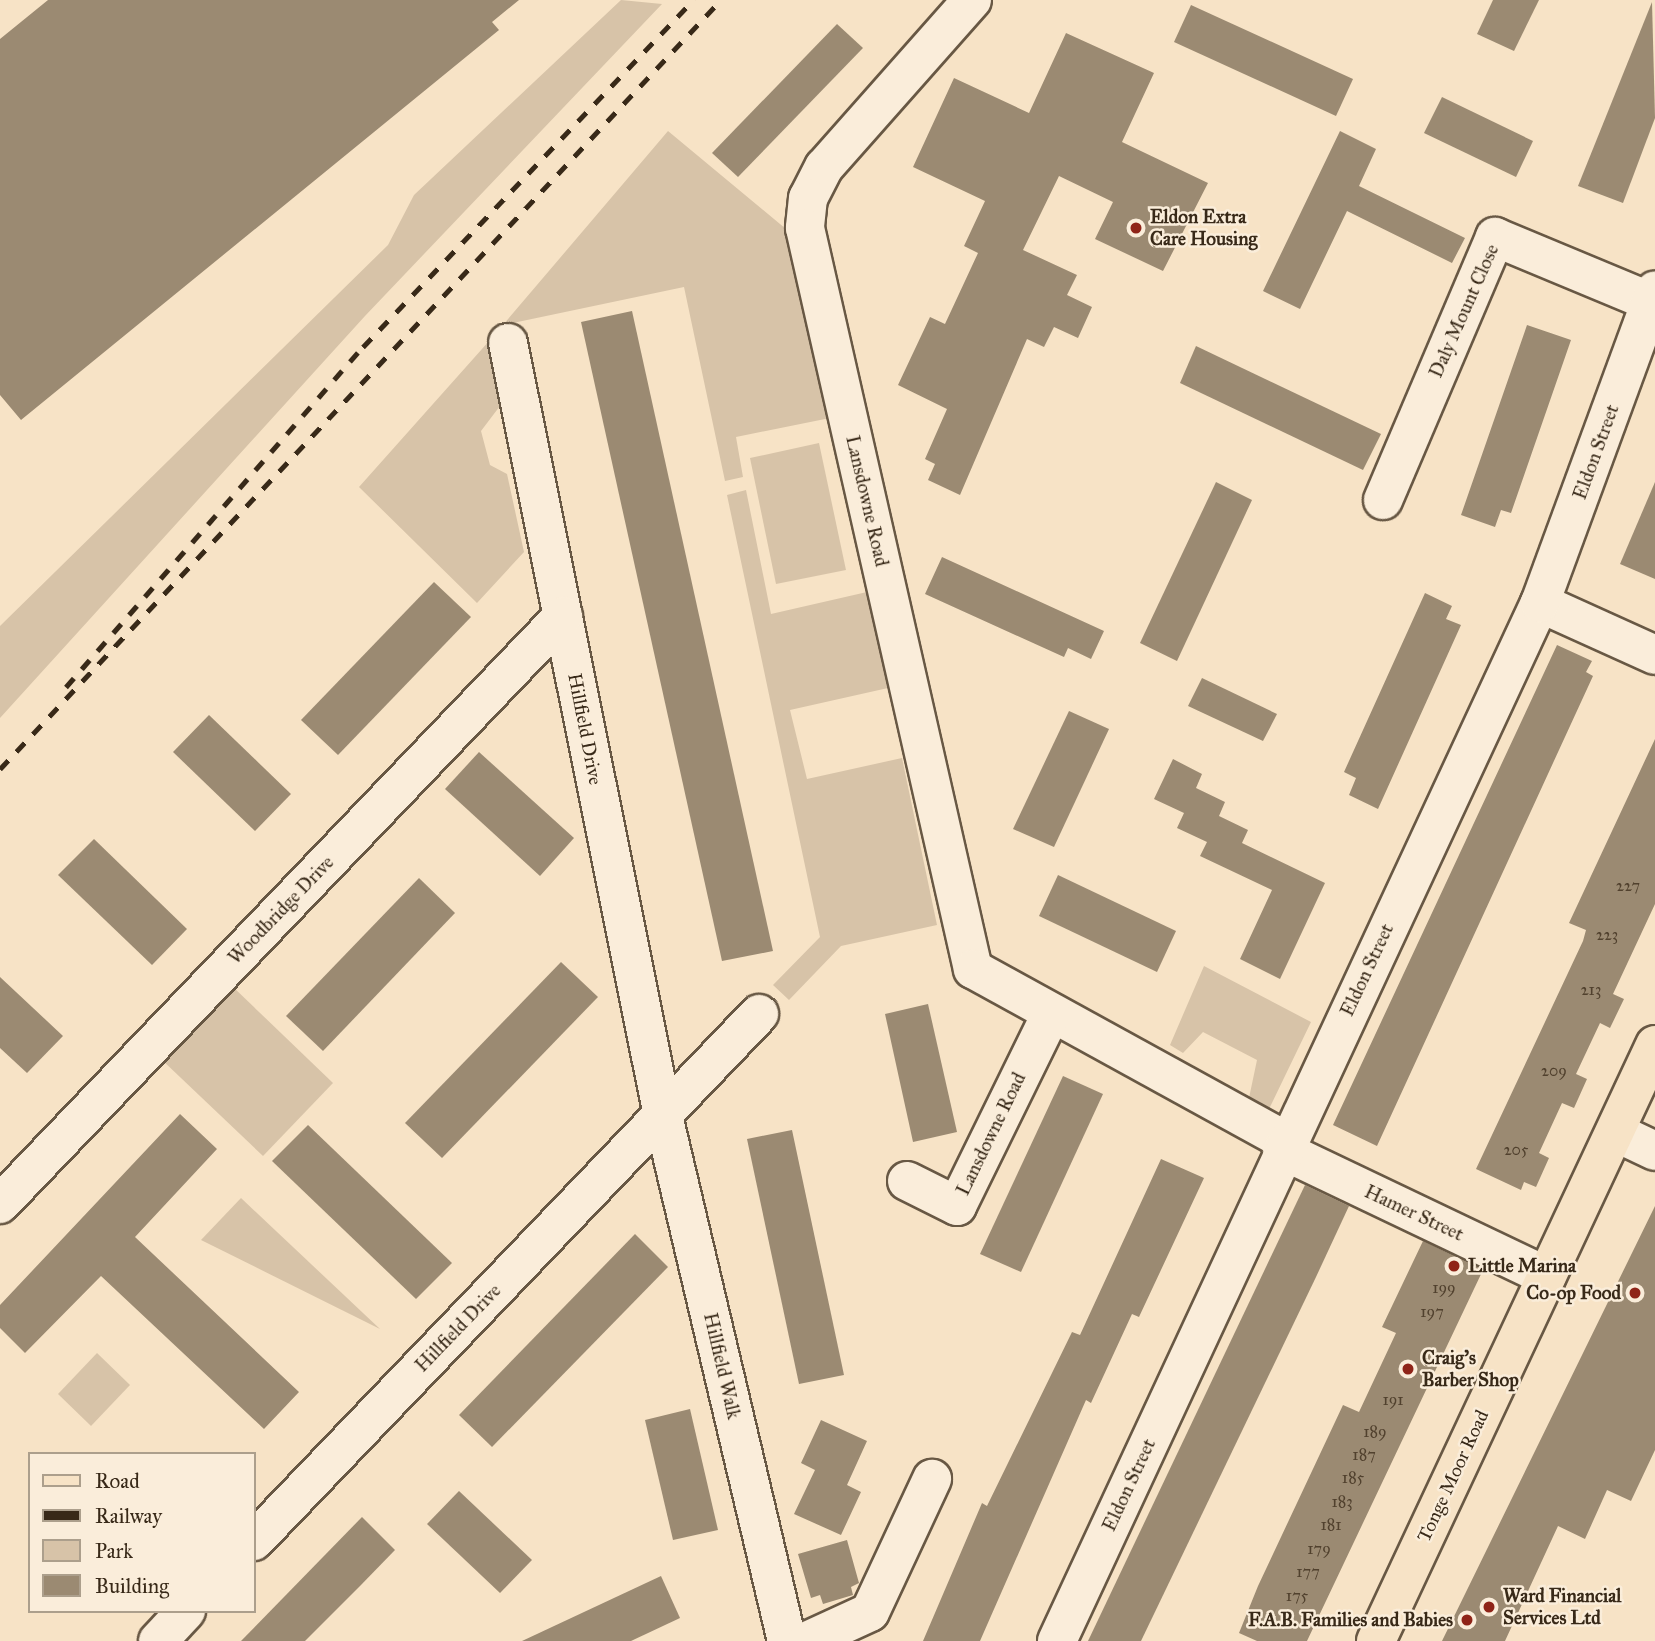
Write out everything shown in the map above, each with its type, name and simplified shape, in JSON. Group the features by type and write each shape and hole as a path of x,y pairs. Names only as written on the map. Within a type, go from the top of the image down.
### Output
{"main road":[{"name":"Tonge Moor Road","path":"1376,1641 1655,1045"}],"street":[{"name":"Lansdowne Road","path":"972,0 824,167 808,198 805,228 973,970 1284,1145"},
{"name":"Daly Mount Close","path":"1383,500 1495,237 1653,296"},
{"name":"Eldon Street","path":"1057,1641 1284,1145 1540,603 1653,296"},
{"name":"Hillfield Drive","path":"508,343 663,1116"},
{"path":"1540,603 1655,655"},
{"name":"Woodbridge Drive","path":"0,1204 563,616"},
{"name":"Hillfield Drive","path":"256,1539 759,1014"},
{"name":"Lansdowne Road","path":"907,1181 957,1206 1051,1014"},
{"name":"Hillfield Walk","path":"663,1116 792,1632"},
{"path":"1615,1132 1655,1151"},
{"name":"Hamer Street","path":"1284,1145 1546,1276"},
{"path":"792,1632 870,1612 932,1479"},
{"path":"158,1641 184,1613"}],"green space":[{"path":"621,0 662,4 365,316 0,718 0,626 388,245 414,195"},
{"path":"668,131 792,234 830,418 736,437 743,477 725,481 684,287 503,325"},
{"path":"490,340 503,402 481,431 490,465 507,474 524,552 477,603 359,487"},
{"path":"819,443 846,570 776,584 750,458"},
{"path":"746,490 771,614 867,592 888,688 790,710 807,779 902,758 937,925 841,946 789,1000 773,985 820,937 727,495"},
{"path":"1204,966 1311,1022 1269,1109 1249,1098 1257,1060 1203,1032 1183,1053 1170,1045"},
{"path":"232,986 333,1083 263,1156 161,1059"},
{"path":"241,1198 380,1329 201,1240"},
{"path":"97,1353 130,1385 91,1426 58,1394"}],"building":[{"path":"48,0 519,0 492,22 499,30 21,420 0,395 0,39"},
{"path":"1493,0 1539,0 1514,51 1477,34"},
{"path":"1652,2 1655,118 1623,203 1578,186"},
{"path":"1191,5 1353,79 1336,116 1174,42"},
{"path":"837,24 863,48 738,177 712,153"},
{"name":"Eldon Extra Care Housing","path":"1066,33 1154,73 1122,142 1208,183 1163,271 1095,239 1113,202 1059,176 1023,250 1077,275 1067,295 1092,307 1078,338 1054,327 1044,347 1027,339 960,495 928,480 935,464 925,459 947,409 898,385 930,317 945,324 978,253 964,246 985,201 913,167 954,78 1029,113"},
{"path":"1442,97 1533,141 1516,177 1424,133"},
{"path":"1340,131 1376,149 1359,186 1465,238 1452,263 1347,211 1300,309 1263,291"},
{"path":"632,311 773,951 722,961 581,322"},
{"path":"1527,325 1571,340 1511,513 1501,510 1495,527 1461,515"},
{"path":"1196,346 1381,434 1363,470 1180,383"},
{"path":"1216,482 1252,500 1177,661 1140,643"},
{"path":"1655,482 1655,579 1620,564"},
{"path":"942,557 1104,631 1091,659 1068,648 1064,657 925,594"},
{"path":"434,582 471,617 338,755 301,720"},
{"path":"1425,593 1452,606 1446,619 1461,625 1378,809 1349,795 1356,778 1344,772"},
{"path":"1557,645 1592,661 1586,672 1593,676 1377,1146 1333,1125"},
{"path":"1202,678 1277,714 1263,741 1188,706"},
{"path":"1069,711 1109,729 1054,847 1013,829"},
{"path":"209,715 291,794 255,831 173,752"},
{"path":"1655,739 1655,904 1613,994 1624,999 1610,1028 1600,1023 1576,1074 1587,1079 1574,1108 1562,1103 1539,1153 1549,1158 1536,1187 1524,1182 1521,1190 1476,1169 1583,941 1586,930 1569,923"},
{"path":"479,752 574,838 540,876 445,789"},
{"path":"1173,759 1202,774 1196,788 1225,802 1219,816 1248,830 1242,843 1325,883 1280,979 1240,959 1272,890 1200,856 1207,842 1177,828 1184,813 1154,799"},
{"path":"94,839 187,929 152,965 58,875"},
{"path":"1058,875 1176,931 1157,972 1039,916"},
{"path":"419,878 455,913 323,1051 286,1016"},
{"path":"561,962 598,997 442,1158 405,1123"},
{"path":"0,977 63,1036 27,1073 0,1048"},
{"path":"928,1004 957,1132 913,1142 885,1014"},
{"path":"1063,1076 1103,1094 1021,1272 980,1254"},
{"path":"180,1114 217,1149 135,1237 299,1392 264,1429 101,1276 25,1353 0,1328 0,1305"},
{"path":"308,1125 452,1263 416,1299 272,1161"},
{"path":"792,1130 844,1375 799,1384 747,1139"},
{"path":"1161,1159 1204,1178 1139,1317 1132,1314 1091,1403 1086,1400 980,1641 923,1641 982,1503 987,1506 1072,1332 1080,1335"},
{"path":"1305,1185 1349,1206 1316,1277 1141,1641 1088,1641"},
{"path":"1655,1206 1655,1450 1631,1501 1607,1490 1585,1539 1558,1526 1505,1641 1442,1641"},
{"path":"635,1234 668,1267 492,1447 459,1415"},
{"path":"1423,1241 1483,1270 1307,1641 1257,1641 1239,1633 1258,1586 1343,1405 1359,1412 1396,1333 1382,1327"},
{"path":"690,1409 718,1530 673,1540 645,1420"},
{"path":"821,1420 867,1441 847,1485 861,1492 841,1535 794,1514 815,1470 801,1463"},
{"path":"459,1491 532,1560 500,1593 427,1524"},
{"path":"362,1517 395,1550 360,1586 305,1641 241,1641"},
{"path":"847,1540 859,1583 851,1587 853,1595 823,1604 820,1595 811,1598 798,1554"},
{"path":"661,1576 680,1618 631,1641 522,1641"}],"railway":[{"path":"66,687 363,347 694,0"},
{"path":"0,769 721,0"}],"place":[{"name":"Eldon Extra Care Housing","path":"1136,228"},
{"name":"Little Marina","path":"1454,1266"},
{"name":"Co-op Food","path":"1635,1293"},
{"name":"Craig's Barber Shop","path":"1408,1369"},
{"name":"Ward Financial Services Ltd","path":"1489,1607"},
{"name":"F.A.B. Families and Babies","path":"1467,1620"}]}
